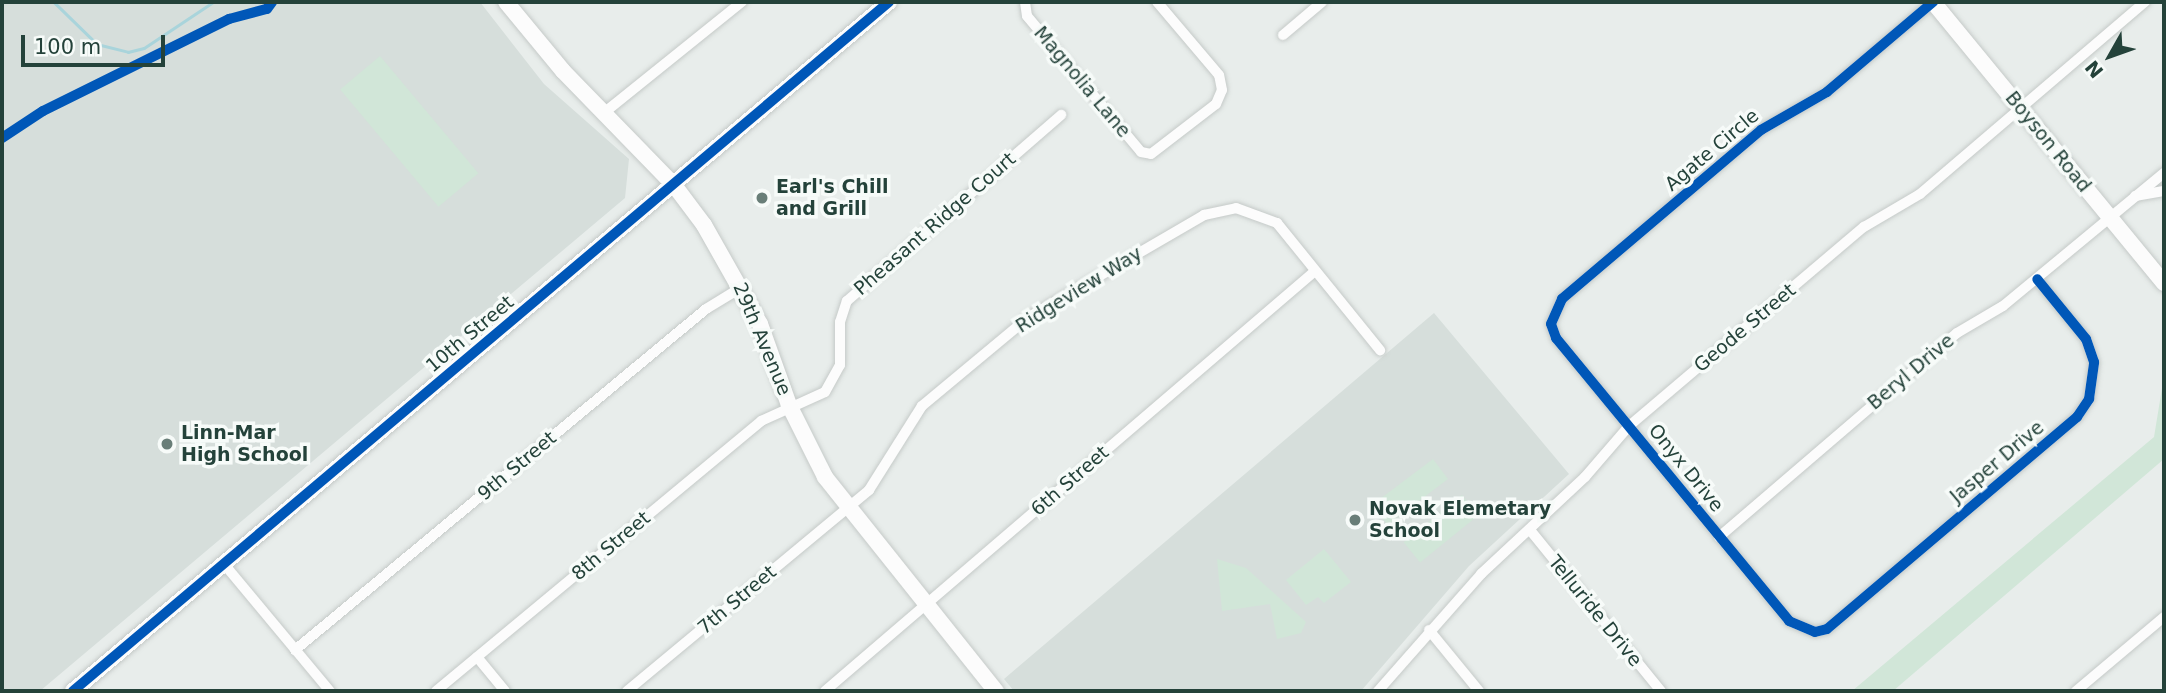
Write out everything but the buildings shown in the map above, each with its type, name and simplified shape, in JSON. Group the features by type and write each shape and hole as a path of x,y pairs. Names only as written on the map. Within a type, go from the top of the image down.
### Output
{"street":[{"name":"29th Avenue","path":"506,2 563,71 674,185 742,288 789,405 846,510 996,691"},
{"path":"605,112 742,2"},
{"name":"10th Street","path":"73,691 889,2"},
{"name":"Magnolia Lane","path":"1025,2 1027,16 1141,152 1151,154 1216,104 1222,90 1219,75 1157,2"},
{"path":"1283,36 1322,2"},
{"name":"Boyson Road","path":"1933,2 2164,282"},
{"name":"Agate Circle","path":"1554,309 1761,130 1827,92 1933,2"},
{"name":"Geode Street","path":"1378,691 1429,630 1530,530 1629,426 1864,228 1920,194 2145,2"},
{"name":"Pheasant Ridge Court","path":"789,405 811,400 834,380 840,322 860,286 1061,115"},
{"name":"Beryl Drive","path":"1719,537 1957,333 2037,279 2164,173"},
{"path":"2136,197 2164,191"},
{"name":"Ridgeview Way","path":"846,510 882,475 922,406 1030,317 1205,215 1236,208 1256,211 1277,223 1380,350"},
{"name":"6th Street","path":"825,691 927,607 1315,271"},
{"name":"Jasper Drive","path":"1815,632 1828,628 2077,417 2089,399 2094,362 2086,339 2037,279"},
{"name":"9th Street","path":"295,650 706,309 742,288"},
{"name":"Onyx Drive","path":"1554,309 1551,324 1556,338 1789,621 1815,632"},
{"name":"8th Street","path":"436,691 761,421 789,405"},
{"name":"7th Street","path":"627,691 846,510"},
{"name":"Telluride Drive","path":"1530,530 1661,691"},
{"path":"224,564 330,691"},
{"path":"2076,691 2164,617"},
{"path":"1429,630 1479,691"},
{"path":"477,657 505,691"}],"shaded area":[{"name":"Linn-Mar High School","path":"2,2 480,2 544,84 629,159 625,198 40,691 2,691"},
{"name":"Novak Elemetary School","path":"1434,313 1569,474 1469,566 1361,691 1014,691 1004,679"}],"green space":[{"path":"380,56 478,173 439,207 340,89"},
{"path":"2164,376 2164,459 1893,691 1852,691 2154,437"},
{"path":"1433,459 1448,479 1387,525 1372,505"},
{"path":"1462,495 1478,515 1420,562 1404,542"},
{"path":"1324,549 1351,582 1324,603 1318,597 1306,605 1286,580"},
{"path":"1217,559 1246,568 1306,622 1301,633 1277,639 1270,604 1222,611"}],"waterway":[{"path":"54,2 97,44 128,52 144,48 213,2"}],"cycle path":[{"path":"2,138 43,111 229,19 267,9 272,2"},
{"path":"73,691 889,2"},
{"path":"1933,2 1827,92 1761,130 1562,299 1551,324 1556,338 1789,621 1815,632 1827,629 2077,417 2089,399 2094,362 2086,339 2037,279"}],"place":[{"name":"Earl's Chill and Grill","path":"762,198"},
{"name":"Linn-Mar High School","path":"167,444"},
{"name":"Novak Elemetary School","path":"1355,520"}]}
